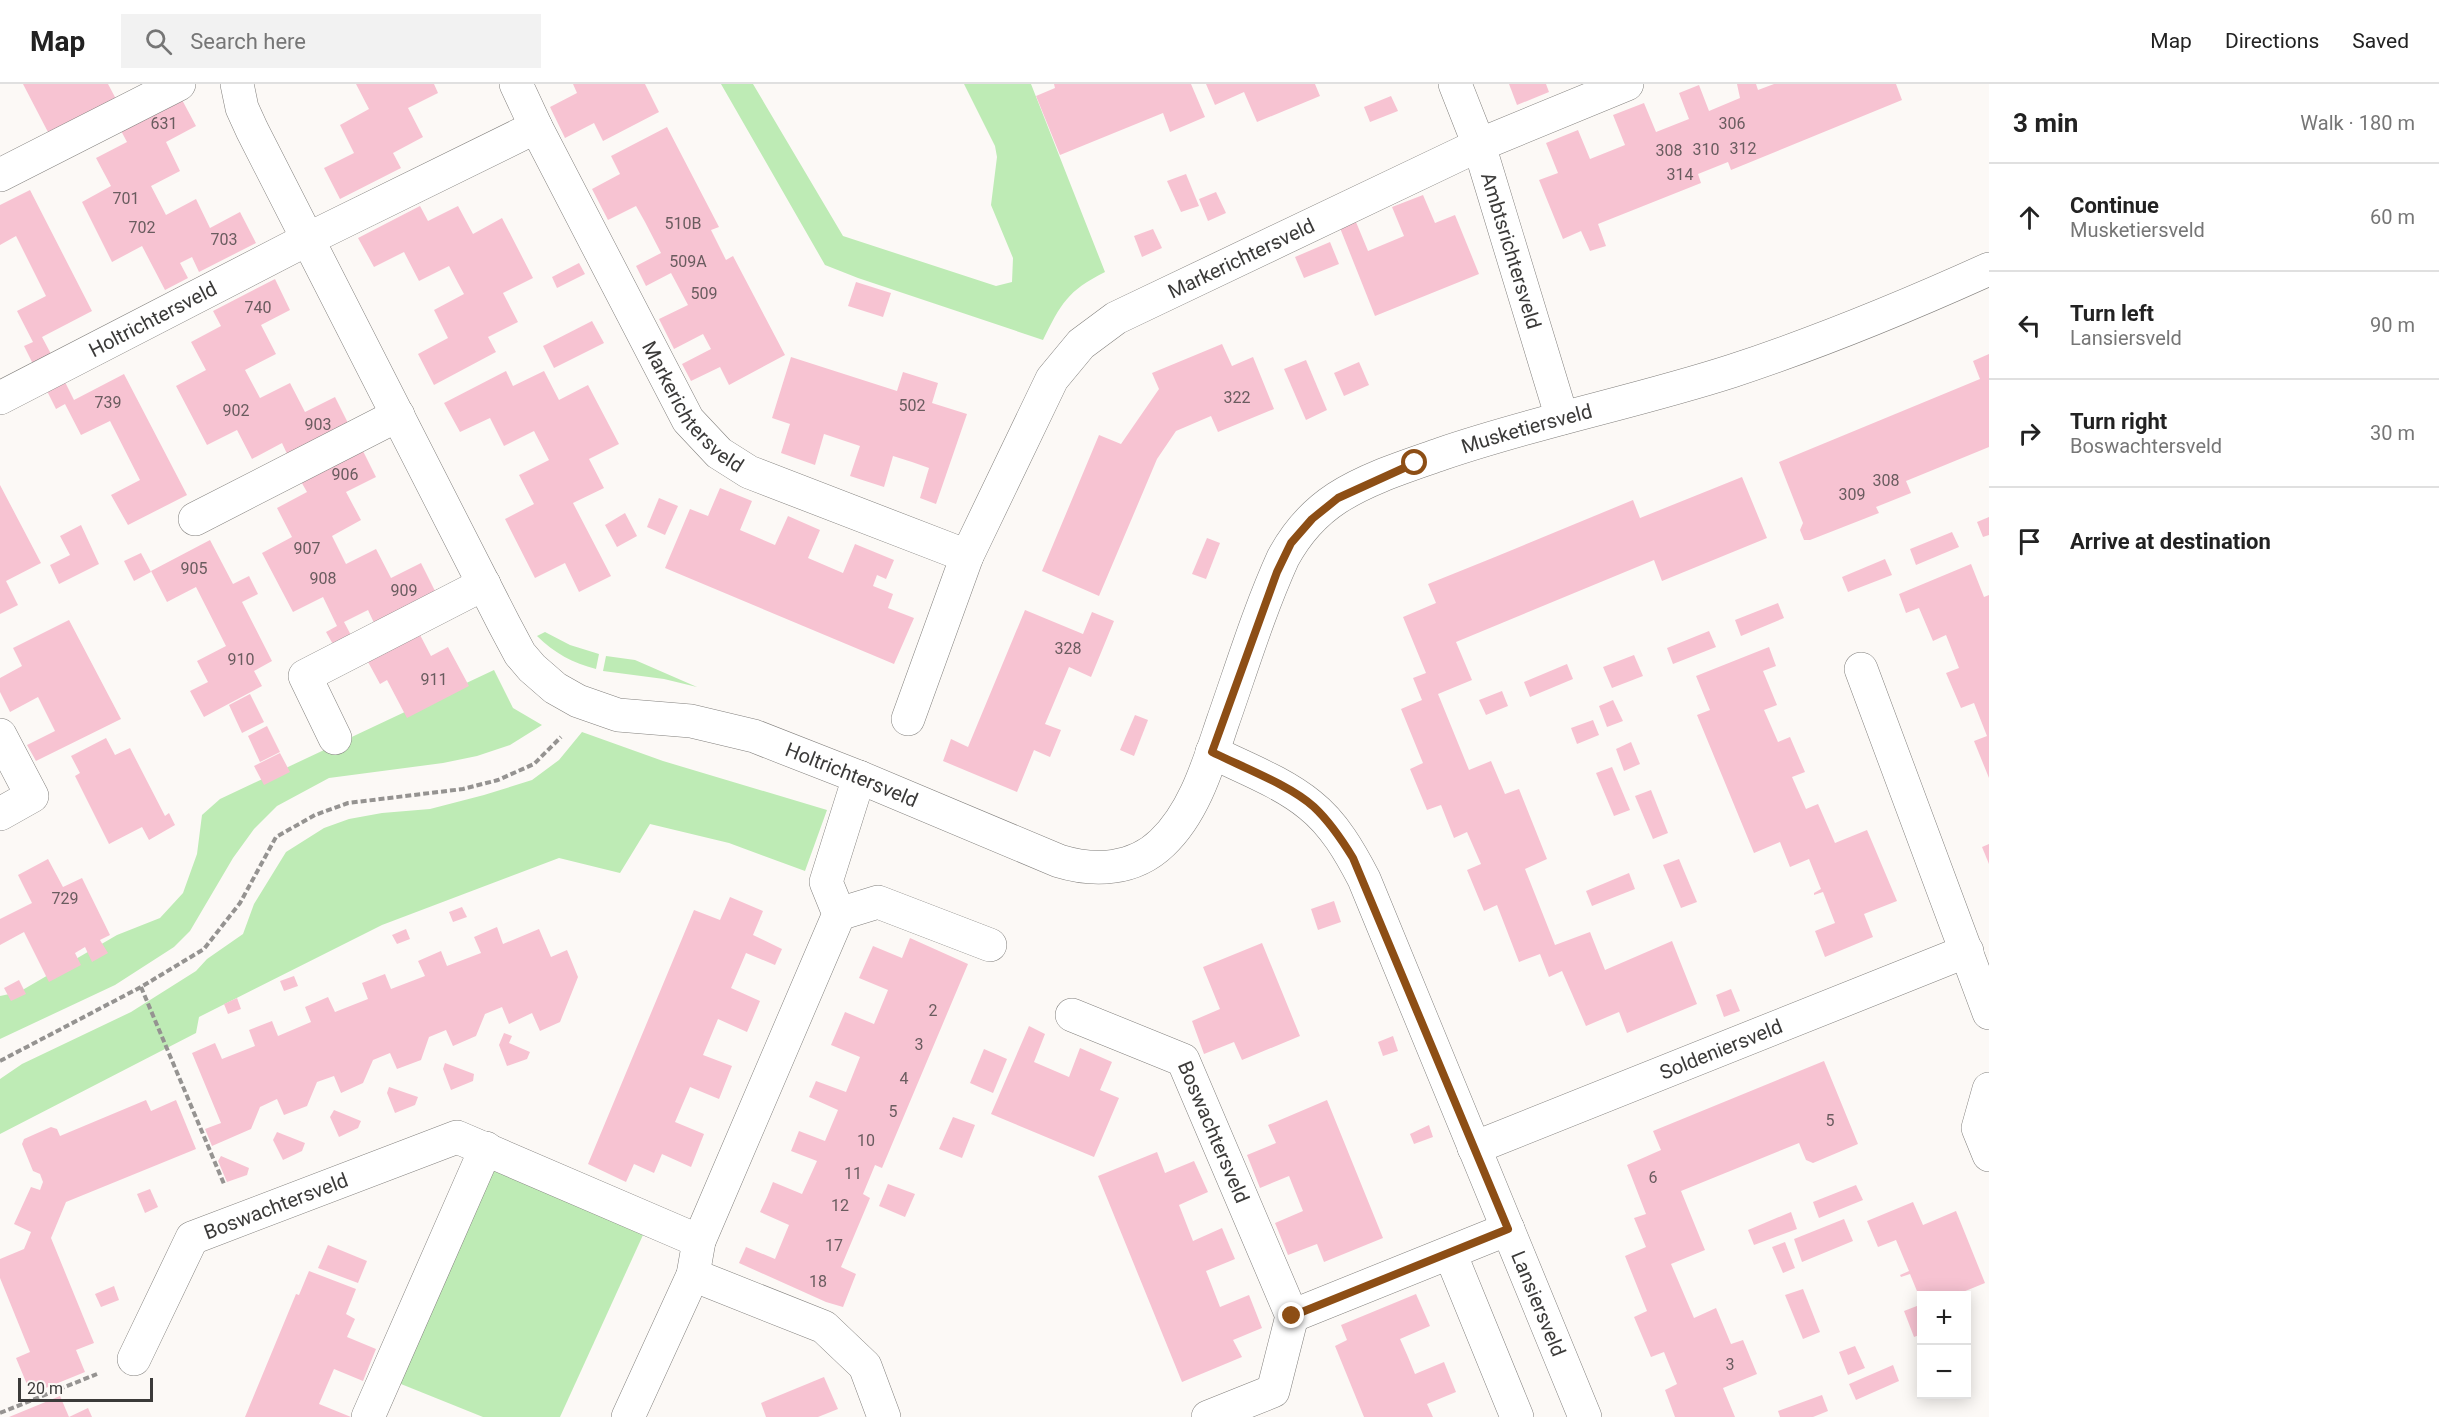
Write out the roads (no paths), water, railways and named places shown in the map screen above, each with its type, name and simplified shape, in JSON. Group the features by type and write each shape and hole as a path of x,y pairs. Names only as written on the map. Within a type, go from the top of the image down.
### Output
{"street":[{"path":"0,175 179,84"},
{"name":"Holtrichtersveld","path":"237,84 242,108 520,654 555,688 591,706 618,715 691,721 724,727 784,747 1059,861 1092,868 1108,868 1138,859 1162,843 1185,813 1212,752"},
{"name":"Markerichtersveld","path":"516,84 688,420 719,453 749,472 967,556"},
{"name":"Ambtsrichtersveld","path":"1455,84 1479,145 1562,418"},
{"name":"Markerichtersveld","path":"908,719 967,556 1052,379 1081,344 1116,318 1479,145 1627,84"},
{"path":"308,239 536,127"},
{"name":"Holtrichtersveld","path":"0,398 308,239"},
{"name":"Musketiersveld","path":"1212,752 1277,572 1291,543 1312,519 1338,498 1415,463 1513,431 1630,401 1735,370 1891,311 1989,269"},
{"path":"195,519 399,415"},
{"path":"335,738 305,676 484,584"},
{"path":"1861,669 1989,1013"},
{"path":"0,735 32,796 0,814"},
{"name":"Lansiersveld","path":"1212,752 1300,798 1328,822 1364,879 1584,1417"},
{"path":"628,1417 693,1275 699,1241 839,914 826,882 859,777"},
{"path":"839,914 878,902 990,945"},
{"name":"Soldeniersveld","path":"1474,1148 1967,951"},
{"name":"Boswachtersveld","path":"1072,1015 1183,1060 1292,1316"},
{"path":"1989,1089 1978,1128 1989,1155"},
{"name":"Boswachtersveld","path":"134,1359 192,1239 457,1137 699,1241"},
{"path":"368,1417 486,1148"},
{"path":"1208,1417 1273,1391 1292,1316 1508,1229"},
{"path":"1450,1253 1517,1417"},
{"path":"693,1275 824,1327 865,1366 884,1417"}]}
